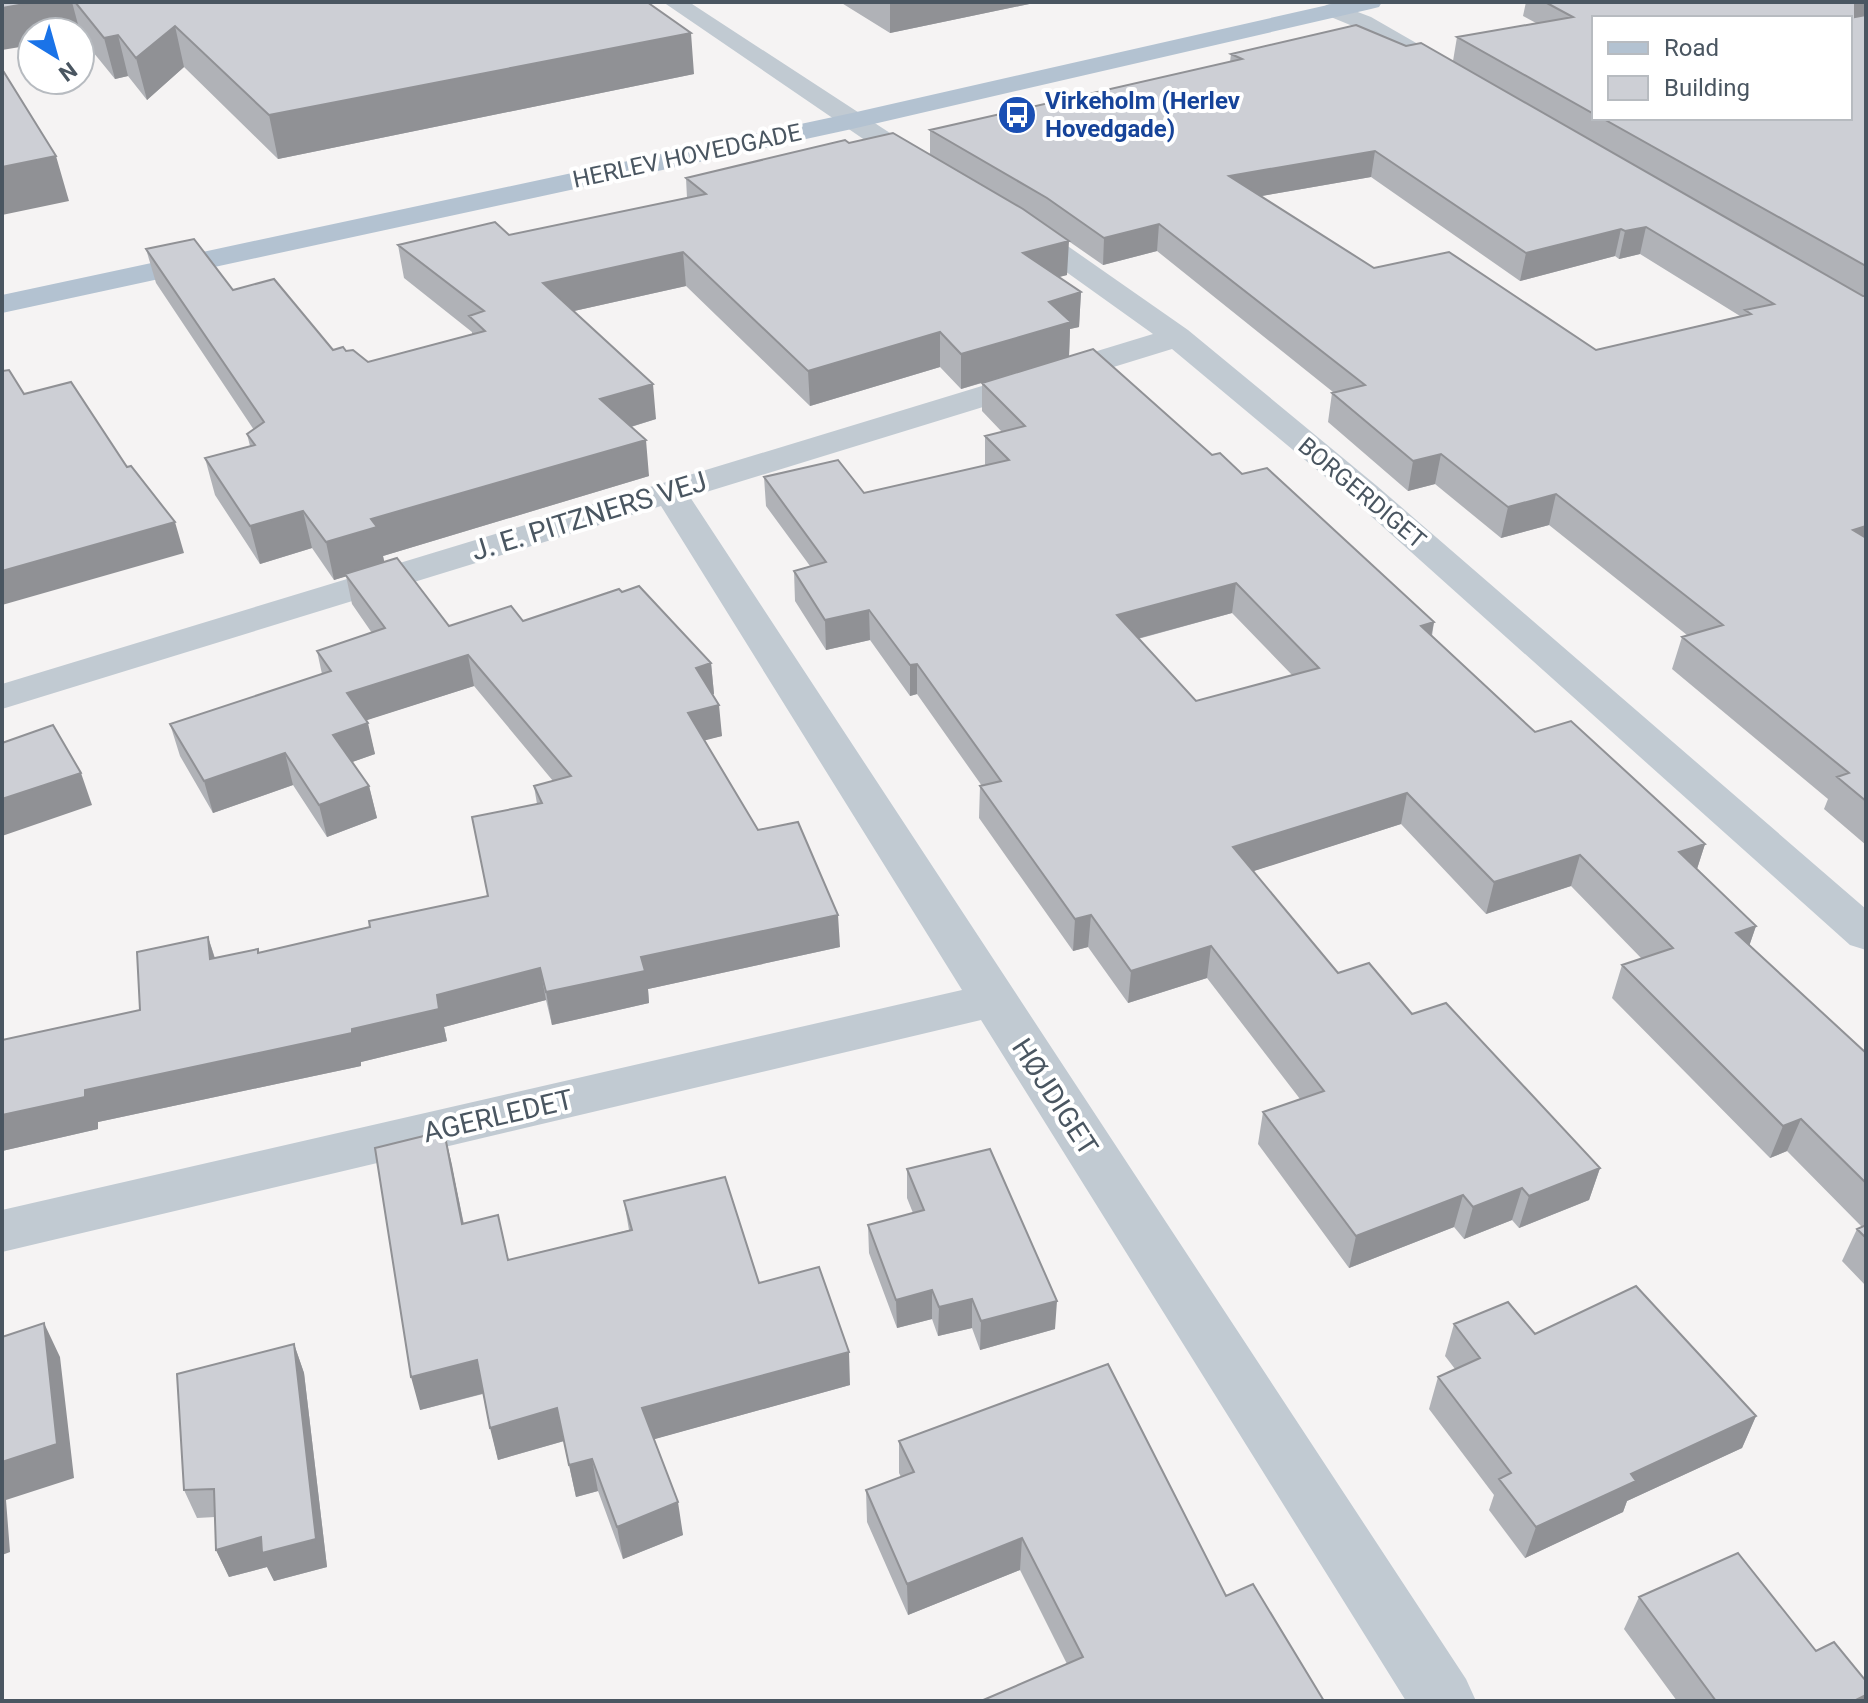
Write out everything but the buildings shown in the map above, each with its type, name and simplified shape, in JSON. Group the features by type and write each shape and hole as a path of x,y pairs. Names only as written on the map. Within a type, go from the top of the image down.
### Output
{"main road":[{"path":"995,64 1282,2"},
{"name":"HERLEV HOVEDGADE","path":"2,304 852,121 1371,2"},
{"name":"HERLEV HOVEDGADE","path":"778,108 852,94"}],"street":[{"path":"674,2 953,185"},
{"path":"1334,10 1363,22 1472,85"},
{"name":"BORGERDIGET","path":"994,209 1034,233 1177,337 1365,493 1866,934"},
{"name":"J. E. PITZNERS VEJ","path":"2,697 1177,337"},
{"name":"HØJDIGET","path":"669,492 1443,1701"},
{"name":"AGERLEDET","path":"2,1231 993,1000"}],"place":[{"name":"Virkeholm (Herlev Hovedgade)","path":"1017,115"}]}
